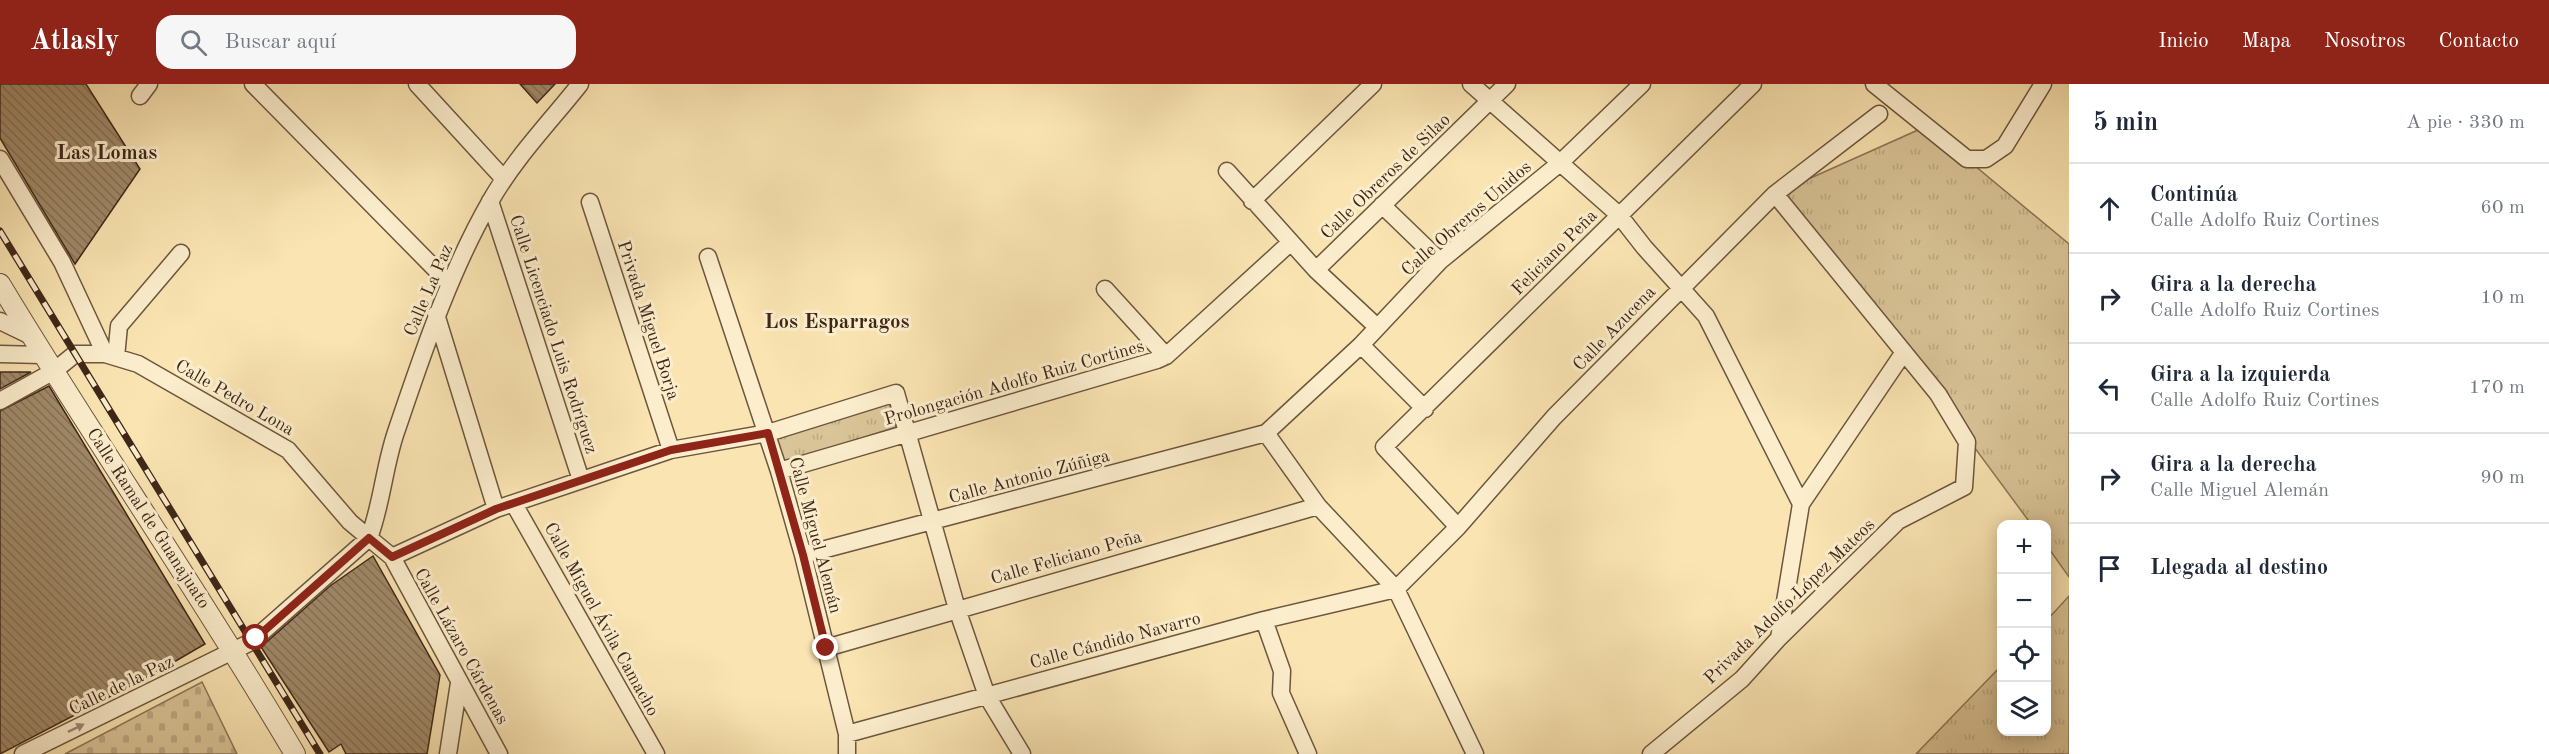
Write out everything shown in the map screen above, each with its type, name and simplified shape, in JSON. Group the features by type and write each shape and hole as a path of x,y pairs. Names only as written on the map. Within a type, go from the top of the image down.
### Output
{"street":[{"path":"254,84 450,284"},
{"path":"417,84 504,179"},
{"name":"Calle La Paz","path":"369,538 375,523 388,457 436,314 490,201 504,179 580,84"},
{"path":"1252,201 1373,84"},
{"path":"1470,84 1619,214 1644,247 1706,316 1801,504"},
{"name":"Calle Obreros de Silao","path":"1316,270 1507,84"},
{"name":"Calle Obreros Unidos","path":"1266,433 1361,345 1376,326 1440,261 1560,163 1642,84"},
{"name":"Feliciano Peña","path":"1458,527 1384,447 1753,84"},
{"path":"1874,84 1967,159 1986,159 2005,146 2043,84"},
{"name":"Calle Azucena","path":"1396,589 1458,527 1554,417 1775,194 1879,114"},
{"path":"0,159 62,262 111,356"},
{"path":"1227,171 1316,270 1376,326"},
{"path":"1775,194 1904,351 1801,504 1779,638"},
{"name":"Calle Licenciado Luis Rodríguez","path":"490,201 581,480"},
{"name":"Privada Miguel Borja","path":"590,202 671,450"},
{"path":"1382,205 1440,261"},
{"name":"Prolongación Adolfo Ruiz Cortines","path":"779,471 1166,356 1291,242"},
{"path":"111,356 119,326 181,253"},
{"name":"Calle Miguel Alemán","path":"708,257 768,433 803,555 847,734 847,754"},
{"name":"Calle Ramal de Guanajuato","path":"0,284 42,354 235,651 295,754"},
{"path":"1105,289 1166,356"},
{"path":"436,314 496,509"},
{"path":"0,321 31,336"},
{"path":"1361,345 1425,409"},
{"name":"Privada Adolfo López Mateos","path":"1651,754 1742,678 1779,638 1899,521 1964,487 1967,442 1938,394 1904,351"},
{"path":"0,354 42,354"},
{"name":"Calle Pedro Lona","path":"0,401 54,372 75,354 111,356 138,364 288,450 350,522 392,557"},
{"path":"392,557 496,509 671,450 768,433 896,393 957,609 987,696 1022,754"},
{"path":"1266,433 1318,506 1396,589 1475,754"},
{"name":"Calle Antonio Zúñiga","path":"803,555 1266,433"},
{"name":"Calle Miguel Ávila Camacho","path":"514,504 656,754"},
{"name":"Calle Feliciano Peña","path":"826,648 1318,506"},
{"name":"Calle de la Paz","path":"23,754 251,642 369,538"},
{"name":"Calle Lázaro Cárdenas","path":"392,557 499,754"},
{"name":"Calle Cándido Navarro","path":"847,734 1264,620 1396,589"},
{"path":"1264,620 1282,671 1281,693 1308,754"},
{"path":"448,754 459,683"}],"green space":[{"path":"1927,126 2069,244 2069,577 2051,552 2051,520 2028,520 1904,352 1775,194"},
{"path":"888,399 896,427 784,463 776,437"},
{"path":"2069,596 2069,754 1916,754 1997,670 1997,736 2051,736 2051,616"},
{"path":"202,682 237,754 65,754"}],"building":[{"path":"0,84 86,84 140,169 75,264 0,138"},
{"path":"520,84 555,84 537,103"},
{"path":"0,372 31,372 0,389"},
{"path":"49,386 205,644 155,673 0,754 0,411"},
{"path":"373,556 440,675 427,754 346,754 341,744 329,752 261,647 330,586"}],"railway":[{"path":"0,231 320,754"}],"district":[{"name":"Las Lomas","path":"107,152"},
{"name":"Los Esparragos","path":"837,321"}],"route":[{"path":"256,638 369,538 392,557 496,509 671,450 768,433 803,555 826,648"}]}
